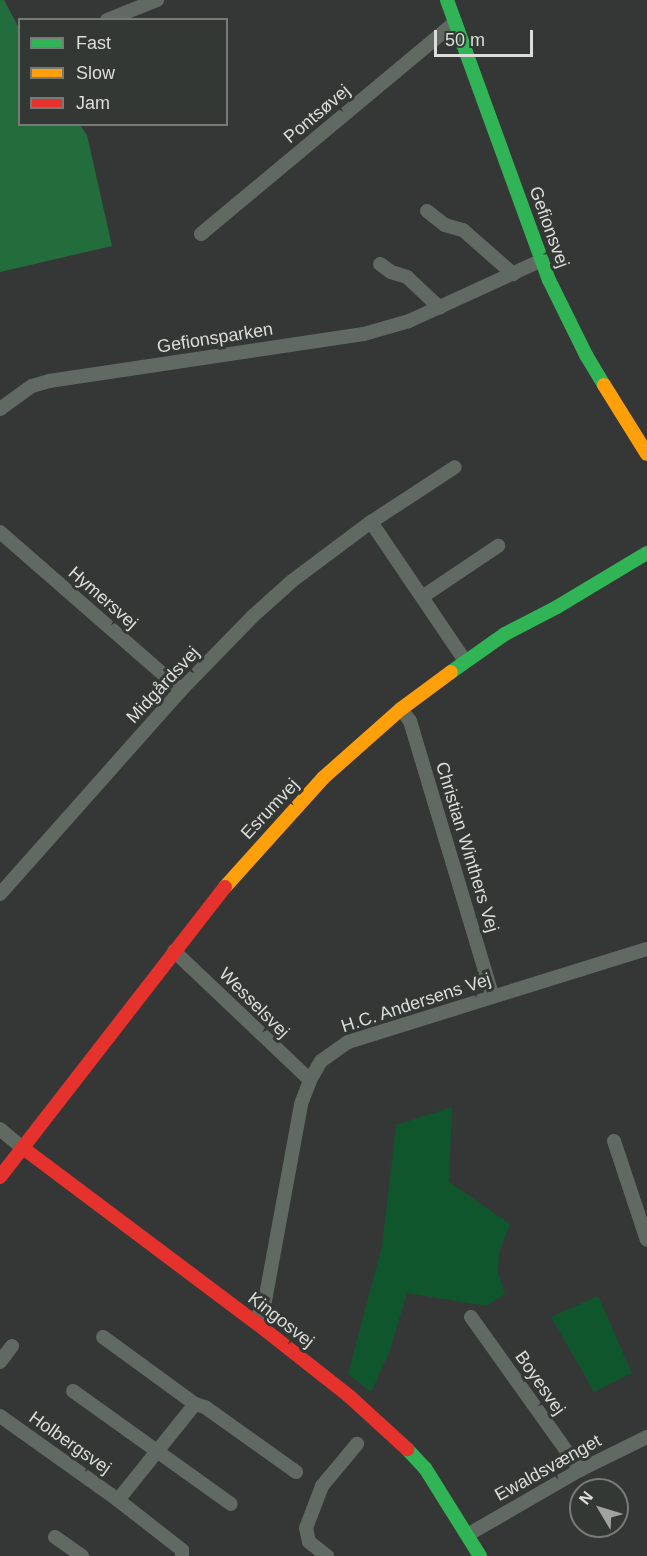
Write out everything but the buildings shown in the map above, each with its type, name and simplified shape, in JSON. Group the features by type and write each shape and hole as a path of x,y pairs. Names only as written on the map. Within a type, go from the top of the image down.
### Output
{"main road":[{"name":"Gefionsvej","path":"447,0 542,260 586,355 647,454"},
{"name":"Esrumvej","path":"0,1177 237,871 323,778 401,709 465,660 505,634 647,553"},
{"name":"Kingosvej","path":"23,1148 255,1322 392,1433 425,1468 469,1534 480,1556"}],"street":[{"path":"112,18 157,0"},
{"name":"Pontsøvej","path":"201,234 455,22"},
{"path":"428,212 445,225 463,230 513,274"},
{"name":"Gefionsparken","path":"0,409 32,386 49,381 364,334 410,321 542,260"},
{"path":"380,264 406,277 440,308"},
{"name":"Midgårdsvej","path":"0,894 182,690 253,616 292,581 371,522 455,467"},
{"path":"371,522 465,660"},
{"name":"Hymersvej","path":"0,532 182,690"},
{"path":"422,597 498,546"},
{"name":"Christian Winthers Vej","path":"401,709 410,721 494,997"},
{"name":"H.C. Andersens Vej","path":"255,1322 265,1301 301,1104 310,1080 321,1061 348,1042 647,950"},
{"name":"Wesselsvej","path":"174,951 310,1080"},
{"path":"0,1129 23,1148"},
{"path":"614,1141 647,1240"},
{"name":"Boyesvej","path":"471,1317 580,1470"},
{"path":"103,1337 195,1404 205,1407 296,1472"},
{"path":"0,1362 12,1346"},
{"path":"74,1391 231,1504"},
{"name":"Holbergsvej","path":"118,1500 195,1404"},
{"name":"Holbergsvej","path":"0,1416 118,1500 182,1550 182,1556"},
{"name":"Ewaldsvænget","path":"469,1534 580,1470 647,1437"},
{"path":"327,1556 309,1542 306,1528 322,1486 357,1444"},
{"path":"55,1536 82,1556"}],"green space":[{"path":"0,0 4,0 18,26 18,126 81,126 87,135 112,246 0,272"},
{"path":"452,1107 449,1182 510,1224 499,1253 498,1272 505,1294 486,1306 407,1293 389,1353 371,1392 348,1374 382,1246 396,1125"},
{"path":"598,1296 632,1373 594,1392 551,1317"}],"traffic: fast":[{"path":"447,0 549,280 586,355 604,385"},
{"path":"451,672 505,634 557,607 647,553"},
{"path":"407,1449 425,1468 480,1556"}],"traffic: slow":[{"path":"604,385 647,454"},
{"path":"225,887 323,778 401,709 451,672"}],"traffic: jam":[{"path":"0,1177 225,887"},
{"path":"23,1148 255,1322 349,1396 407,1449"}]}
